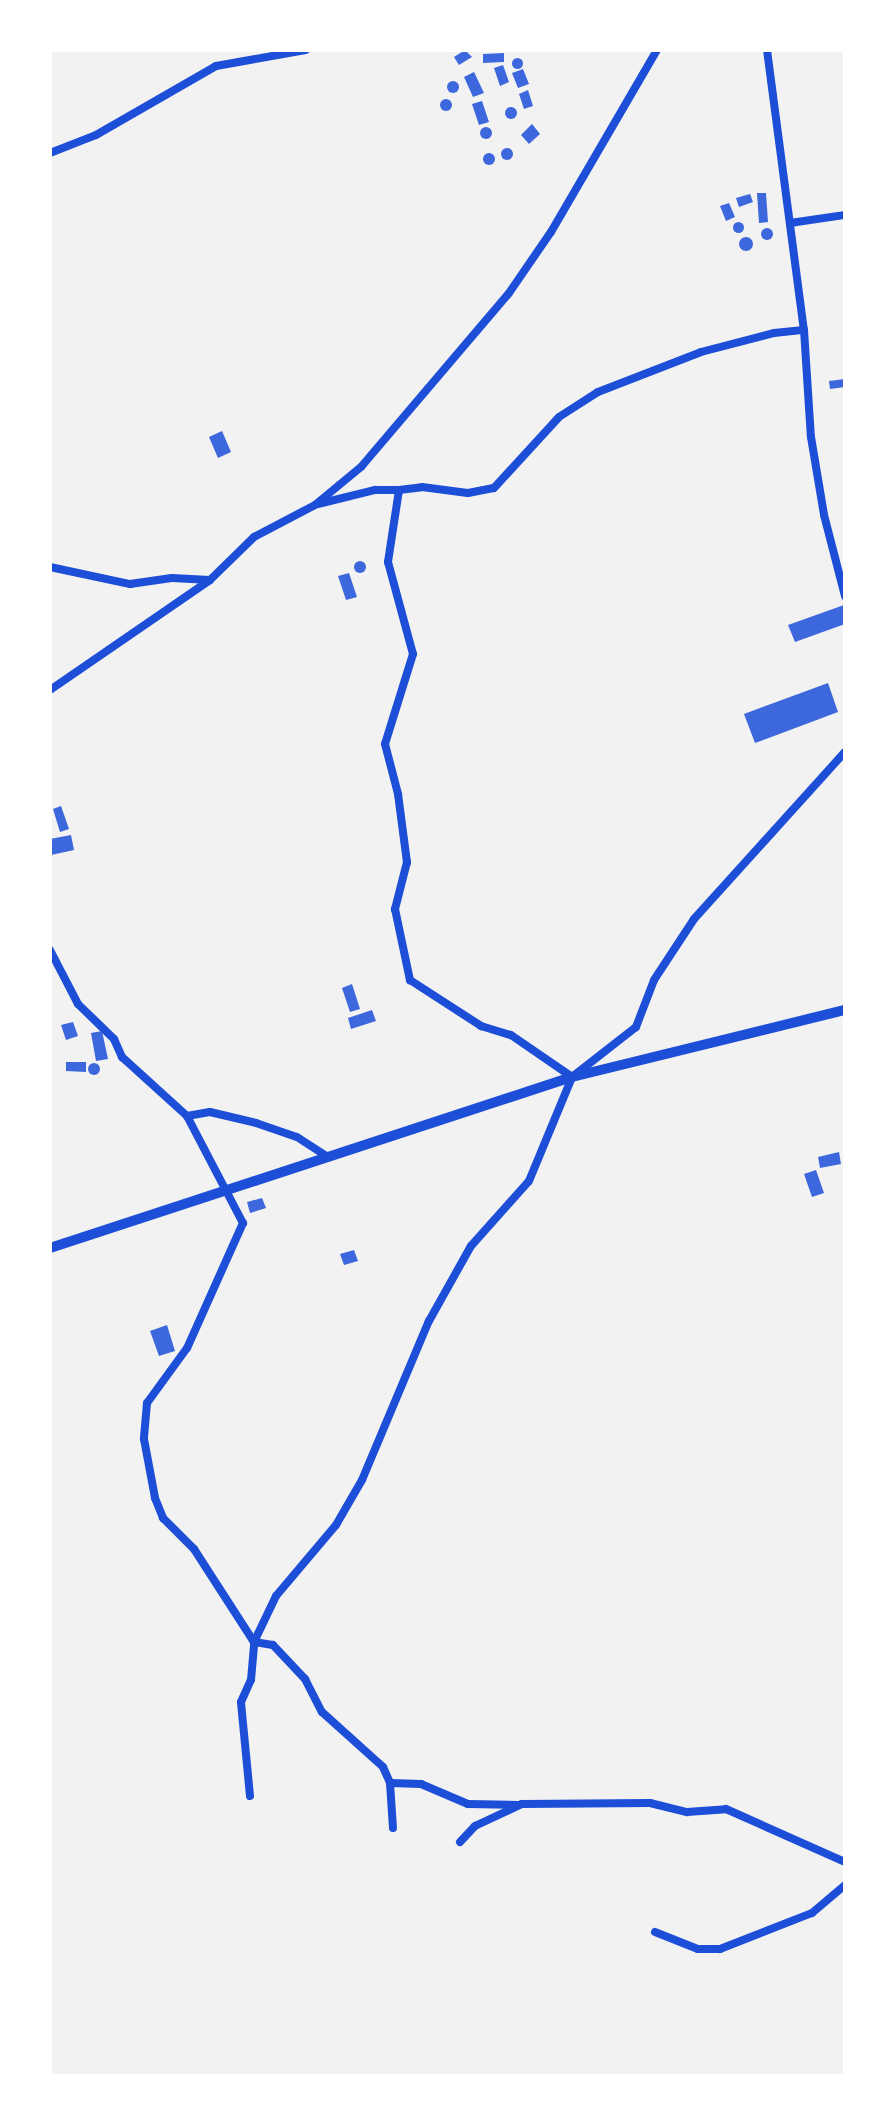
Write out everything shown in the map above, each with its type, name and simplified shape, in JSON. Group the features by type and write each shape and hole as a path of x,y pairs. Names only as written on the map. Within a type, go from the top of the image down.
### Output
{"street":[{"path":"50,153 96,136 216,66 306,50"},
{"path":"50,690 210,580 254,537 315,505 361,468 509,293 551,232 657,50"},
{"path":"767,50 804,330 814,457 845,596"},
{"path":"790,222 845,215"},
{"path":"315,505 375,490 422,487 468,493 494,488 560,417 616,382 701,352 774,333 804,330"},
{"path":"400,490 388,562 413,654 385,744 398,794 407,862 395,909 404,966 410,980 442,1003 482,1026 512,1035 572,1077"},
{"path":"50,566 130,584 172,578 210,580"},
{"path":"250,1796 241,1702 250,1680 254,1642 276,1596 336,1525 362,1480 430,1321 471,1246 530,1181 572,1077 636,1027 654,980 694,919 845,752"},
{"path":"50,950 78,1004 114,1038 122,1057 187,1116 230,1190 243,1223 187,1348 147,1403 144,1440 163,1518 194,1549 254,1642 273,1645 305,1679 322,1712 368,1752 390,1783 392,1828"},
{"path":"50,1248 572,1077 845,1010"},
{"path":"187,1116 210,1112 256,1123 297,1137 328,1157"},
{"path":"390,1783 421,1784 468,1804 650,1803 687,1812 726,1808 845,1862"},
{"path":"460,1842 474,1826 522,1804"},
{"path":"655,1932 698,1949 720,1949 812,1913 845,1886"}],"building":[{"path":"465,50 472,57 459,65 454,57"},
{"path":"504,53 504,62 483,63 483,54"},
{"path":"517,57 523,63 517,69 511,63"},
{"path":"503,65 509,82 500,86 494,68"},
{"path":"523,69 529,84 518,88 512,73"},
{"path":"474,72 484,93 473,97 464,77"},
{"path":"453,81 459,87 453,93 447,87"},
{"path":"528,90 533,106 524,109 519,94"},
{"path":"446,99 452,105 446,111 440,105"},
{"path":"482,101 489,122 479,125 472,104"},
{"path":"511,107 517,113 511,119 505,113"},
{"path":"532,124 540,134 529,144 521,135"},
{"path":"486,127 492,133 486,139 480,133"},
{"path":"507,148 513,154 507,160 501,154"},
{"path":"489,153 495,159 489,165 483,159"},
{"path":"757,193 766,193 768,222 759,223"},
{"path":"750,194 753,202 739,207 736,198"},
{"path":"729,203 735,217 726,221 720,206"},
{"path":"738,221 744,227 738,233 732,227"},
{"path":"767,228 773,234 767,240 761,234"},
{"path":"746,237 753,244 746,251 739,244"},
{"path":"845,379 845,387 830,389 829,381"},
{"path":"222,431 231,452 218,458 209,437"},
{"path":"360,561 366,567 360,573 354,567"},
{"path":"349,573 357,597 346,600 338,576"},
{"path":"844,605 845,624 795,642 788,625"},
{"path":"828,683 838,712 755,743 744,714"},
{"path":"61,806 69,829 60,832 53,809"},
{"path":"71,835 74,850 51,855 50,839"},
{"path":"352,984 360,1009 350,1012 342,988"},
{"path":"372,1010 376,1021 351,1029 348,1018"},
{"path":"73,1022 78,1036 66,1040 61,1025"},
{"path":"102,1031 108,1059 96,1061 91,1033"},
{"path":"66,1062 86,1062 86,1072 66,1071"},
{"path":"94,1063 100,1069 94,1075 88,1069"},
{"path":"839,1152 841,1164 820,1168 818,1157"},
{"path":"816,1170 824,1193 812,1197 804,1174"},
{"path":"262,1198 266,1208 250,1213 247,1202"},
{"path":"354,1250 358,1261 344,1265 340,1254"},
{"path":"167,1325 175,1351 159,1356 150,1331"}]}
